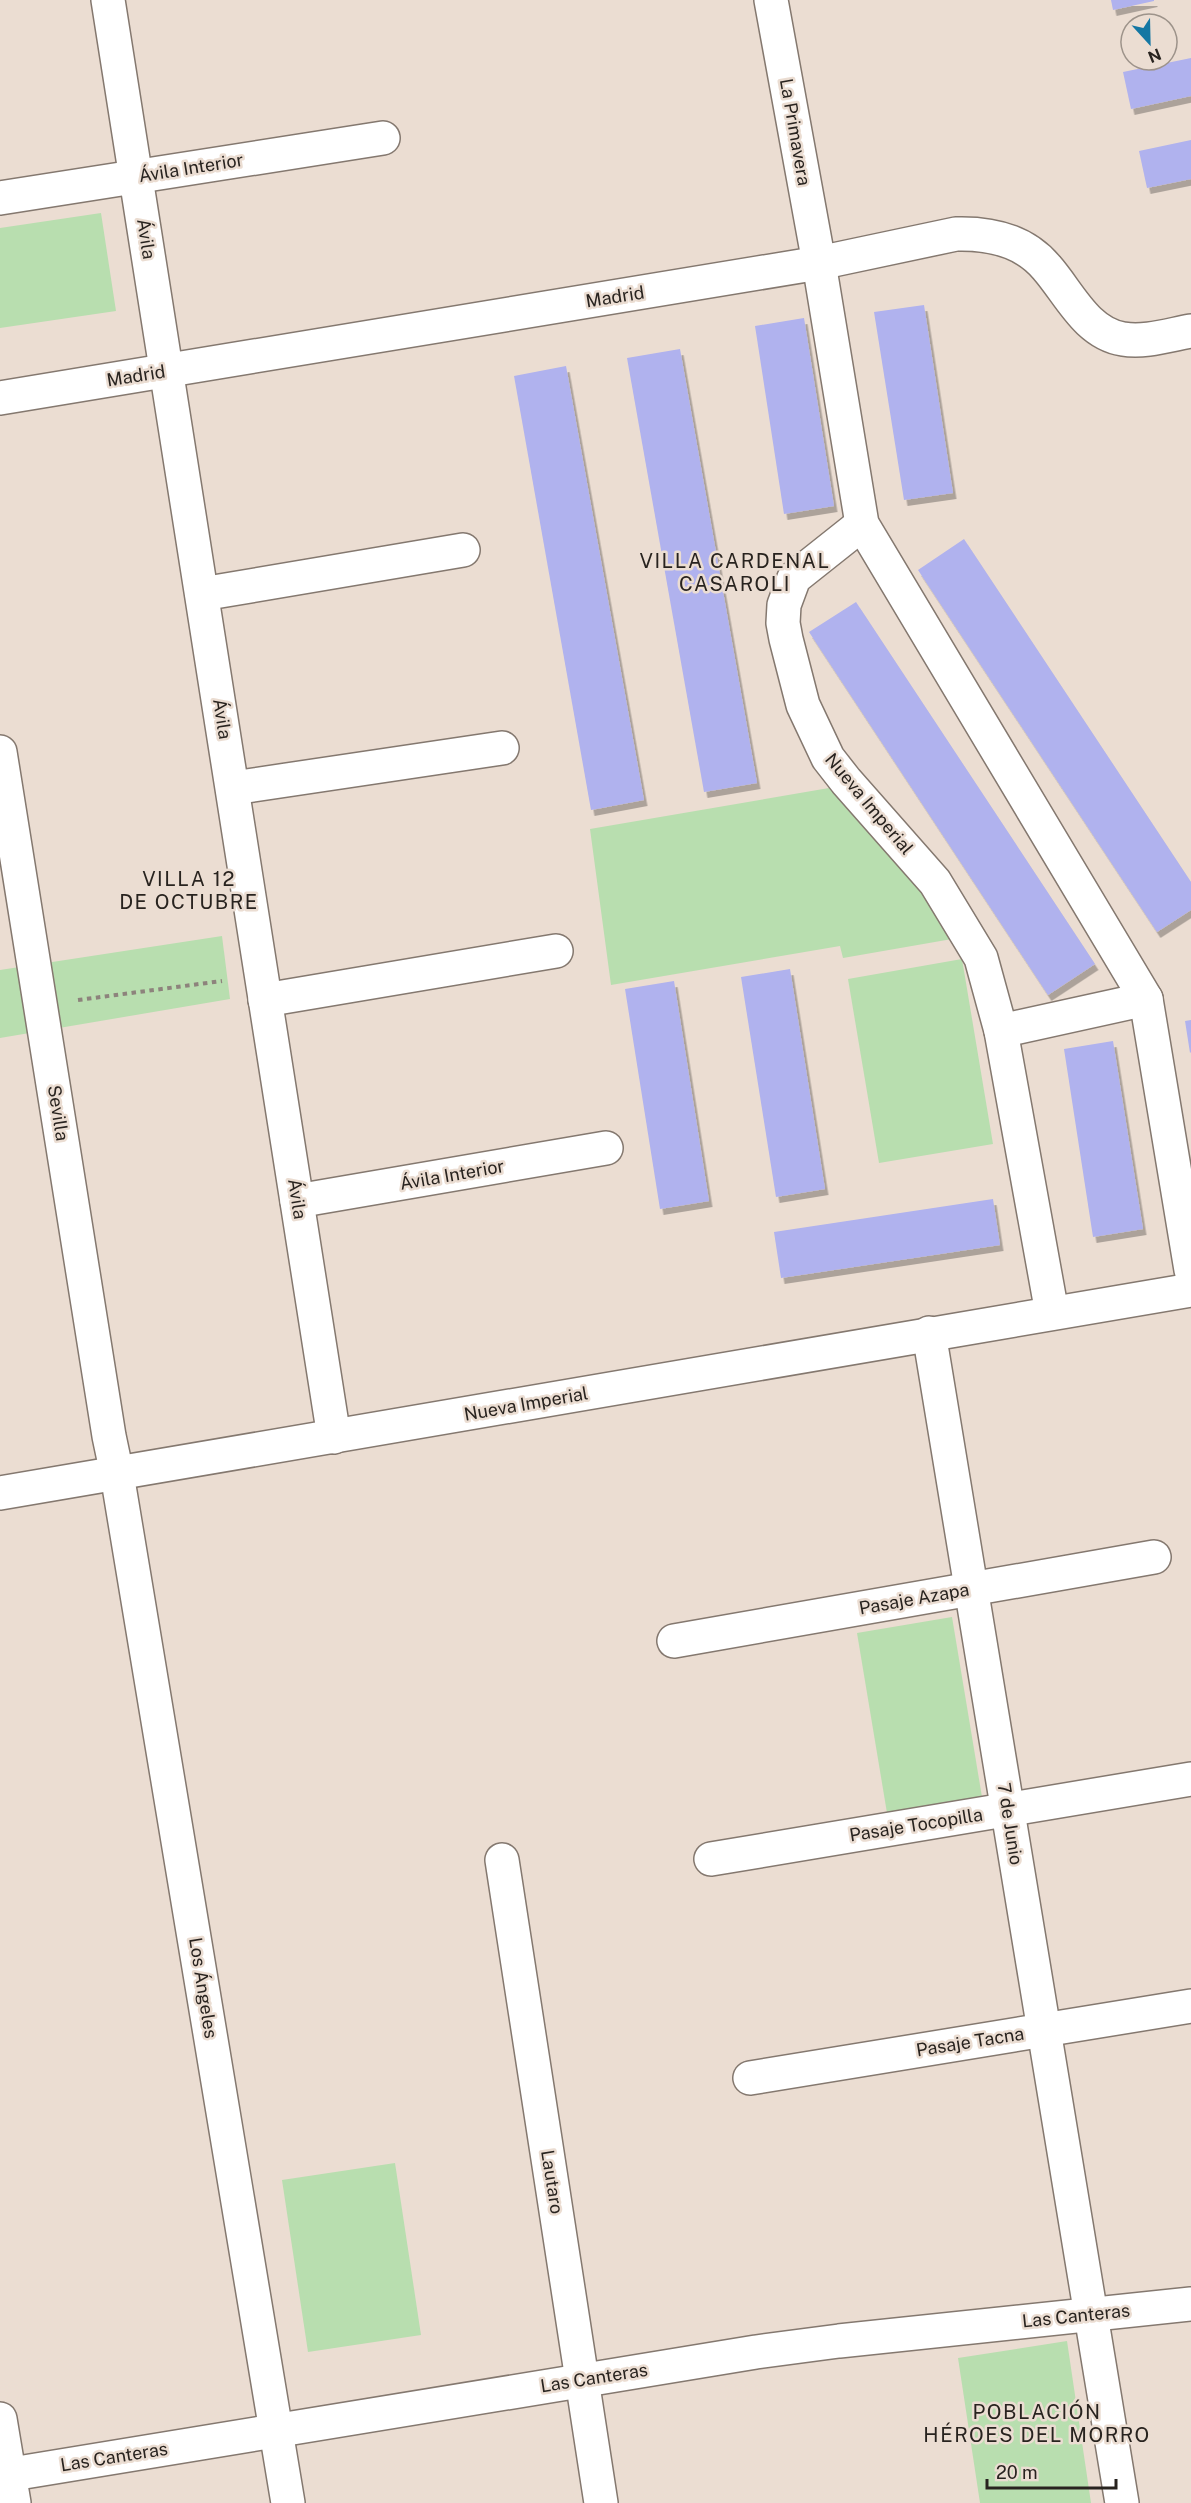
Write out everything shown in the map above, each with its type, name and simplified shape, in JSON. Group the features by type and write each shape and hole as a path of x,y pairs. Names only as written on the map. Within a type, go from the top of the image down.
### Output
{"street":[{"name":"Ávila","path":"108,0 334,1437"},
{"name":"La Primavera","path":"771,0 819,263"},
{"name":"Ávila Interior","path":"0,198 383,138"},
{"name":"Madrid","path":"0,398 819,263 956,234 976,233 997,236 1032,254 1047,267 1094,326 1107,334 1122,339 1137,340 1191,331"},
{"path":"819,263 862,524 1146,999 1191,1270"},
{"name":"Nueva Imperial","path":"862,524 794,578 788,591 783,623 802,705 828,758 935,882 981,958 1001,1031 1052,1313"},
{"path":"202,594 463,550"},
{"path":"233,788 502,748"},
{"name":"Sevilla","path":"0,752 109,1436 117,1474"},
{"path":"263,988 556,951"},
{"path":"1001,1031 1146,999"},
{"name":"Ávila Interior","path":"297,1201 606,1148"},
{"name":"Nueva Imperial","path":"0,1493 1191,1290"},
{"name":"7 de Junio","path":"929,1333 1122,2503"},
{"name":"Los Ángeles","path":"117,1474 288,2503"},
{"name":"Pasaje Azapa","path":"674,1641 1154,1557"},
{"name":"Pasaje Tocopilla","path":"711,1859 1191,1779"},
{"name":"Lautaro","path":"502,1860 601,2503"},
{"name":"Pasaje Tacna","path":"750,2078 1191,2006"},
{"name":"Las Canteras","path":"8,2485 276,2430 582,2380 839,2341 1191,2304"},
{"path":"0,2419 8,2485"}],"path":[{"path":"41,1005 263,988"}],"green space":[{"path":"101,213 116,311 0,328 0,228"},
{"path":"829,788 923,890 952,939 843,958 840,946 611,985 590,829"},
{"path":"222,936 230,999 0,1038 0,970"},
{"path":"962,959 993,1144 879,1163 848,979"},
{"path":"952,1617 982,1797 887,1813 857,1633"},
{"path":"395,2163 421,2335 308,2352 282,2180"},
{"path":"1067,2341 1091,2503 980,2503 958,2358"}],"building":[{"path":"1111,0 1154,0 1154,1 1113,10"},
{"path":"1191,58 1191,96 1131,109 1123,72 1179,72 1179,60"},
{"path":"1191,140 1191,179 1147,188 1139,151"},
{"path":"924,305 953,493 904,500 874,312"},
{"path":"804,318 834,506 784,514 755,326"},
{"path":"680,349 757,783 704,792 627,358"},
{"path":"566,366 644,800 591,810 514,376"},
{"path":"964,539 1191,882 1191,910 1157,932 918,570"},
{"path":"856,602 1095,964 1048,995 809,632"},
{"path":"790,969 825,1189 776,1197 741,977"},
{"path":"674,981 709,1201 660,1209 625,989"},
{"path":"1191,1020 1191,1052 1190,1053 1185,1021"},
{"path":"1113,1041 1143,1229 1093,1237 1064,1049"},
{"path":"993,1199 1000,1245 781,1278 774,1232"}],"district":[{"name":"VILLA CARDENAL CASAROLI","path":"735,572"},
{"name":"VILLA 12 DE OCTUBRE","path":"189,890"},
{"name":"POBLACIÓN HÉROES DEL MORRO","path":"1037,2424"}]}
